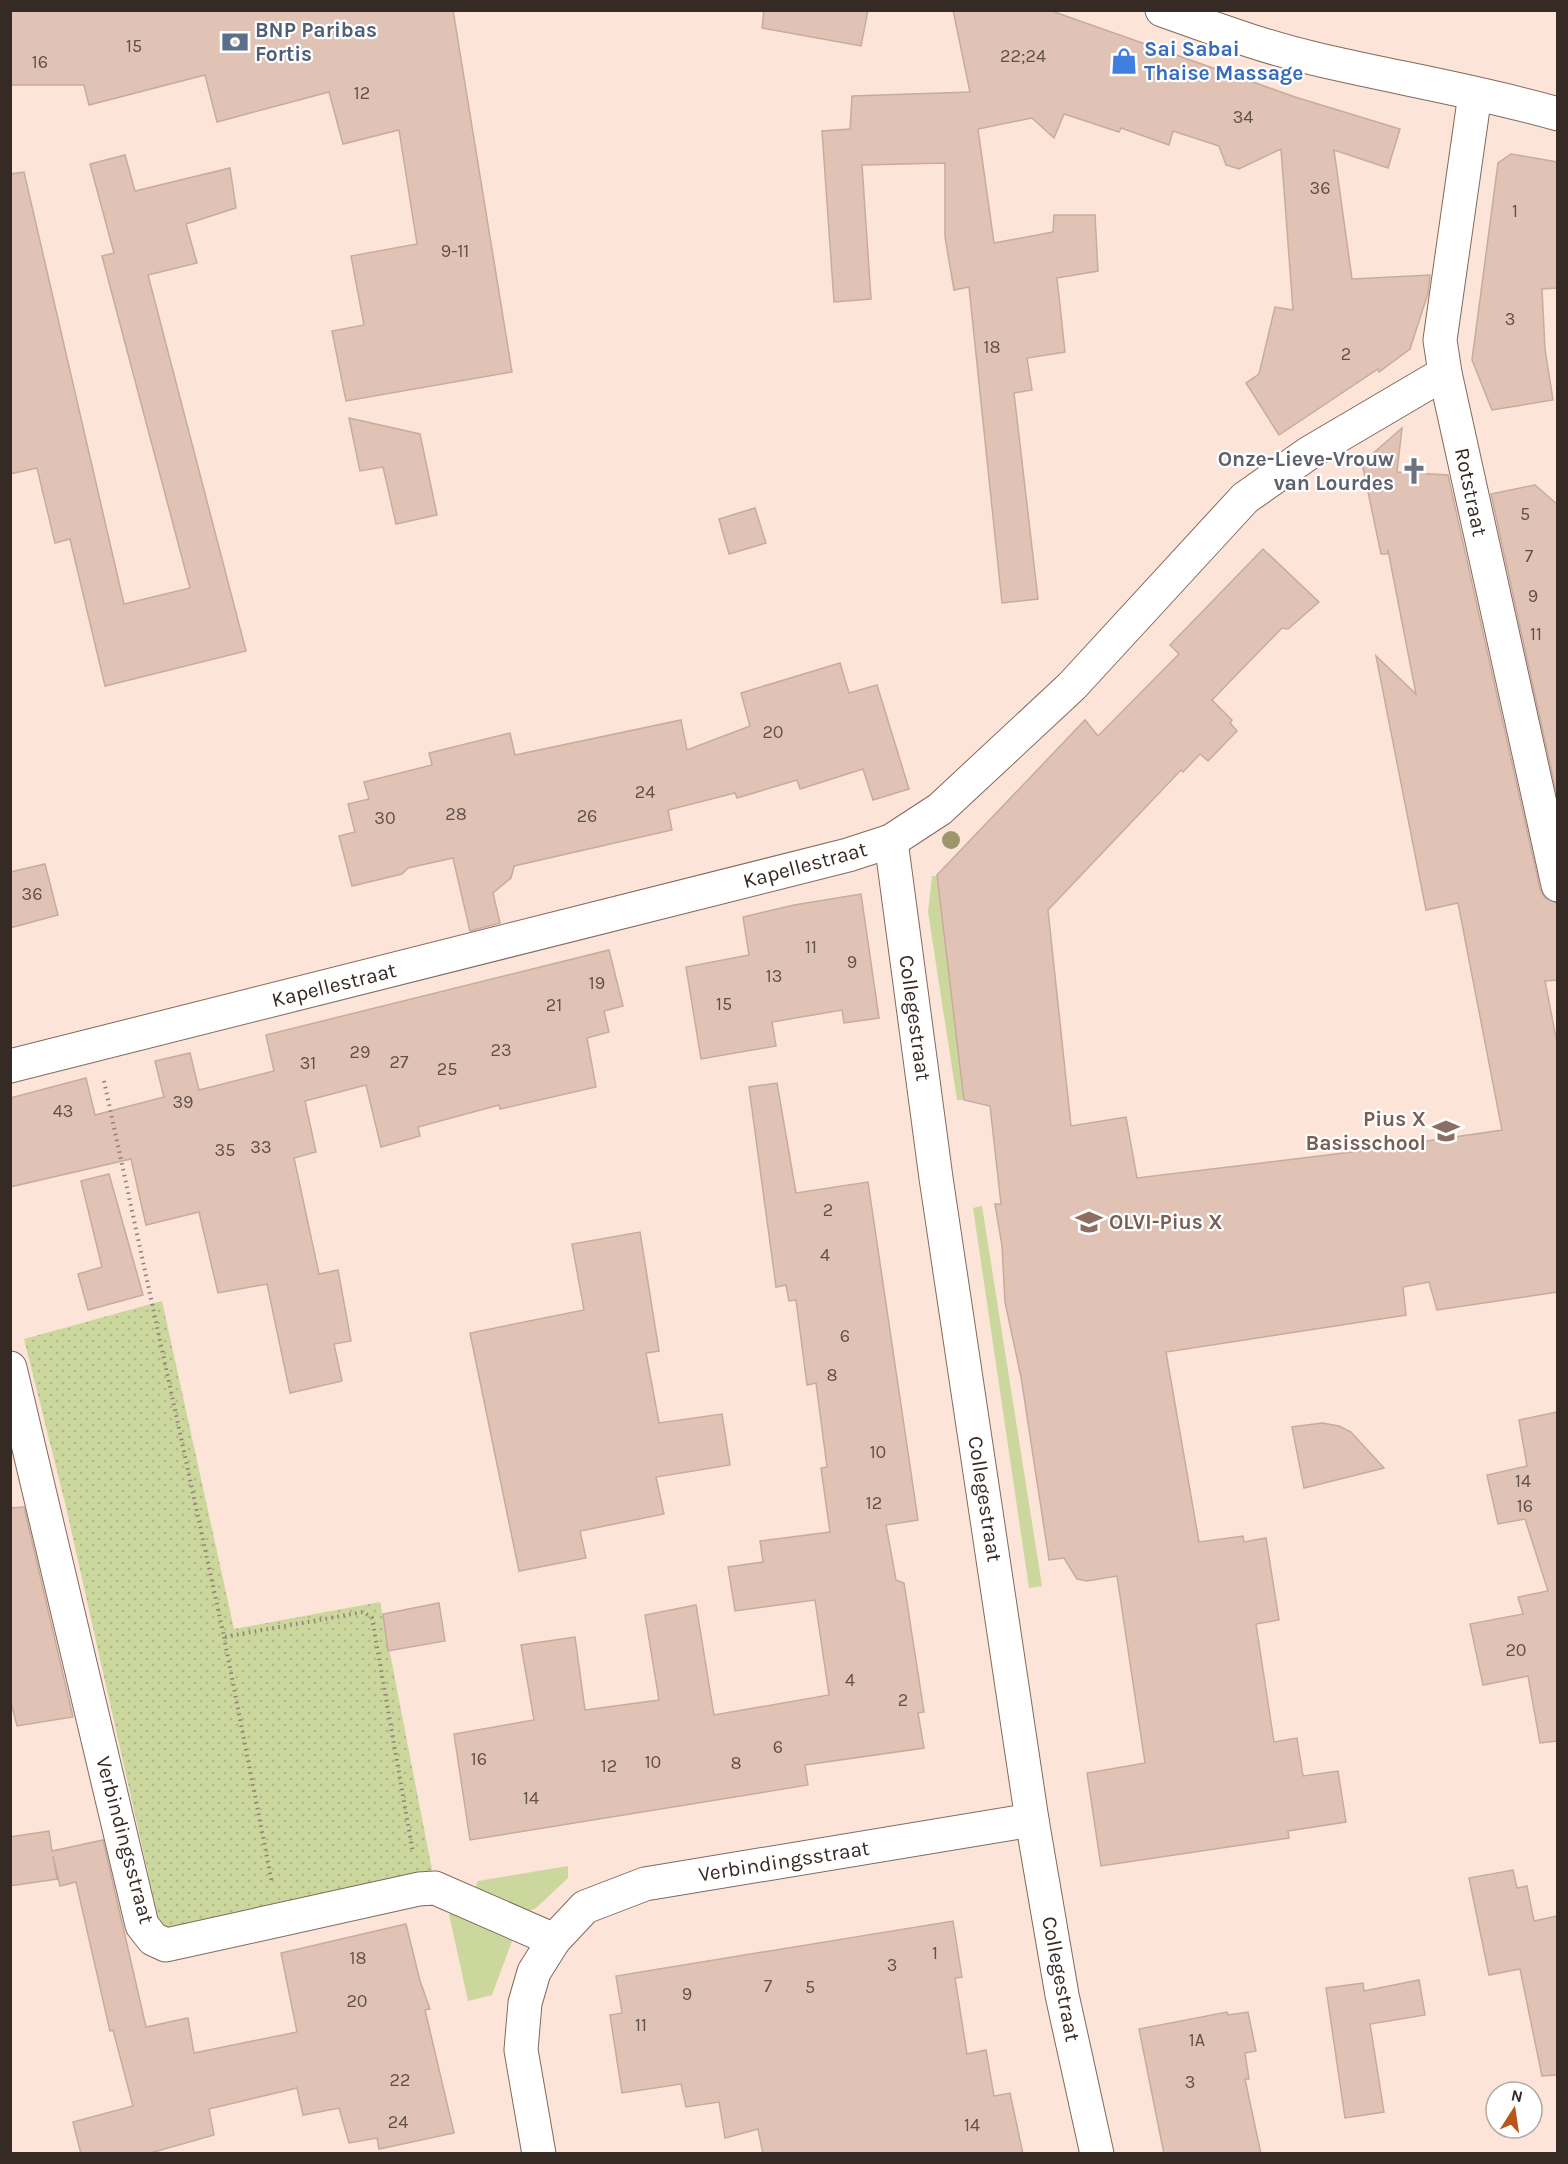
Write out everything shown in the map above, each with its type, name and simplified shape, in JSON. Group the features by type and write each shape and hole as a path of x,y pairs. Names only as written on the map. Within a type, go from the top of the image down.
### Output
{"street":[{"path":"1162,10 1244,39 1316,59 1557,114"},
{"name":"Rotstraat","path":"1475,94 1440,340 1445,372 1557,885"},
{"name":"Kapellestraat","path":"10,1066 803,867 891,841 940,808 1072,686 1245,498 1309,453 1445,372"},
{"name":"Collegestraat","path":"891,841 936,1178 1032,1820 1062,1995 1097,2154"},
{"name":"Verbindingsstraat","path":"10,1368 142,1925 153,1939 166,1945 419,1889 435,1888 554,1940"},
{"name":"Verbindingsstraat","path":"538,2154 521,2050 525,2003 534,1972 554,1940 585,1907 645,1884 1032,1820"}],"path":[{"path":"96,1045 224,1637 273,1888 312,1914"},
{"path":"224,1637 363,1612 372,1618 419,1889"}],"green space":[{"path":"932,876 937,876 964,1100 957,1100 928,912"},
{"path":"982,1206 1042,1586 1029,1588 973,1208"},
{"path":"162,1301 234,1629 380,1602 433,1875 178,1937 159,1922 66,1507 24,1339"},
{"path":"568,1866 568,1878 536,1908 523,1914 475,1888 478,1881"},
{"path":"458,1911 511,1937 512,1941 492,1995 468,2001 449,1914"}],"building":[{"path":"10,10 453,10 512,372 346,401 332,331 364,325 351,256 417,244 399,130 343,144 329,92 217,122 205,75 89,105 84,85 10,85"},
{"path":"764,10 868,10 861,46 762,28"},
{"path":"953,10 1049,10 1295,97 1400,129 1388,168 1334,150 1352,279 1430,275 1428,293 1410,349 1379,372 1378,369 1279,435 1246,383 1259,374 1275,307 1293,310 1281,149 1239,169 1226,165 1219,146 1173,131 1169,145 1121,128 1119,132 1064,114 1054,138 1032,118 978,129 994,243 1053,232 1054,215 1095,215 1098,271 1057,278 1065,352 1027,358 1032,390 1014,393 1038,599 1002,603 969,287 954,290 945,237 945,163 862,165 871,299 834,302 822,131 850,129 852,96 970,92"},
{"path":"1511,154 1557,162 1557,288 1542,289 1545,349 1553,400 1492,410 1472,360 1498,163"},
{"path":"125,155 135,191 230,168 236,208 186,224 197,263 148,275 246,651 105,686 70,539 55,543 37,468 10,474 10,174 24,172 124,604 190,588 102,256 114,253 90,164"},
{"path":"349,418 420,434 437,515 396,524 383,467 360,471"},
{"path":"1402,428 1397,472 1448,475 1540,889 1545,898 1557,903 1557,980 1545,981 1557,1043 1557,1292 1437,1310 1429,1282 1403,1287 1406,1315 1166,1352 1199,1542 1243,1536 1244,1542 1266,1538 1279,1620 1256,1624 1274,1742 1297,1738 1303,1776 1338,1771 1346,1822 1288,1831 1289,1838 1101,1866 1087,1773 1145,1763 1117,1576 1087,1581 1077,1579 1064,1558 1049,1560 1021,1377 1005,1302 1002,1246 995,1204 1001,1204 990,1106 964,1100 937,875 1085,720 1098,736 1179,654 1170,645 1263,549 1319,602 1288,629 1282,628 1212,700 1232,720 1230,723 1237,731 1208,761 1200,754 1183,772 1181,770 1048,910 1071,1126 1126,1117 1137,1178 1352,1152 1502,1130 1458,903 1426,910 1376,656 1416,694 1388,550 1387,554 1381,554 1362,463"},
{"path":"1535,485 1557,504 1557,796 1491,494"},
{"path":"755,508 766,543 729,554 719,519"},
{"path":"840,663 849,693 877,685 909,789 873,800 863,769 800,789 797,780 737,798 735,793 668,810 672,830 514,866 511,878 493,893 500,923 470,931 453,858 408,868 402,874 352,886 339,836 355,832 348,804 369,799 364,782 432,765 429,753 510,733 515,755 681,720 687,750 750,726 741,693"},
{"path":"45,864 58,915 10,928 10,872"},
{"path":"861,894 879,1018 844,1023 842,1010 772,1022 776,1046 701,1059 686,967 749,955 743,917 794,905"},
{"path":"609,950 623,1006 604,1011 609,1032 587,1038 596,1087 500,1109 499,1105 418,1127 420,1136 381,1147 366,1085 305,1101 316,1152 294,1158 319,1274 338,1270 351,1341 334,1344 342,1381 290,1393 267,1284 218,1293 199,1212 146,1225 131,1159 10,1187 10,1098 86,1078 95,1115 164,1097 155,1061 190,1053 199,1090 274,1071 266,1035"},
{"path":"777,1083 796,1193 868,1182 918,1520 886,1525 896,1580 904,1583 924,1712 918,1713 924,1748 805,1765 808,1785 470,1840 454,1734 534,1720 521,1645 575,1637 585,1710 659,1700 645,1615 696,1605 714,1715 829,1695 815,1600 735,1611 728,1567 763,1562 760,1541 830,1532 821,1468 827,1467 816,1383 807,1385 796,1300 789,1301 786,1285 776,1287 749,1087"},
{"path":"109,1174 143,1295 88,1310 78,1274 102,1267 81,1181"},
{"path":"640,1232 659,1351 646,1353 659,1423 722,1414 730,1465 656,1477 664,1514 580,1531 586,1558 519,1571 470,1333 584,1310 572,1244"},
{"path":"1557,1412 1557,1741 1540,1743 1528,1676 1483,1685 1470,1624 1523,1614 1518,1597 1548,1591 1525,1519 1498,1524 1487,1475 1527,1466 1519,1420"},
{"path":"1322,1423 1339,1426 1351,1432 1384,1468 1304,1488 1292,1427"},
{"path":"24,1507 73,1717 17,1726 10,1699 10,1508"},
{"path":"439,1603 445,1641 388,1651 383,1614"},
{"path":"49,1831 52,1851 103,1840 146,2027 188,2018 194,2053 297,2032 281,1953 406,1924 420,1981 430,2009 425,2010 454,2133 379,2149 377,2138 349,2143 339,2108 303,2115 297,2088 209,2109 214,2135 147,2154 81,2154 73,2122 133,2106 113,2030 110,2031 76,1882 60,1886 53,1856 57,1879 10,1886 10,1837"},
{"path":"1513,1870 1517,1888 1527,1886 1534,1921 1557,1916 1557,2075 1542,2076 1520,1969 1489,1975 1469,1878"},
{"path":"953,1921 962,1977 955,1978 967,2054 986,2050 994,2096 1010,2093 1023,2154 763,2154 758,2129 725,2138 719,2102 686,2107 681,2084 622,2093 610,2015 622,2013 616,1976"},
{"path":"1419,1980 1425,2015 1370,2024 1384,2112 1345,2118 1326,1988 1363,1983 1364,1991"},
{"path":"1227,2012 1228,2015 1248,2012 1256,2051 1245,2053 1249,2079 1245,2079 1261,2154 1164,2154 1139,2029"}],"place":[{"name":"BNP Paribas Fortis","path":"235,42"},
{"name":"Sai Sabai Thaise Massage","path":"1124,61"},
{"name":"Onze-Lieve-Vrouw van Lourdes","path":"1414,471"},
{"name":"Pius X Basisschool","path":"1446,1131"},
{"name":"OLVI-Pius X","path":"1089,1222"}]}
